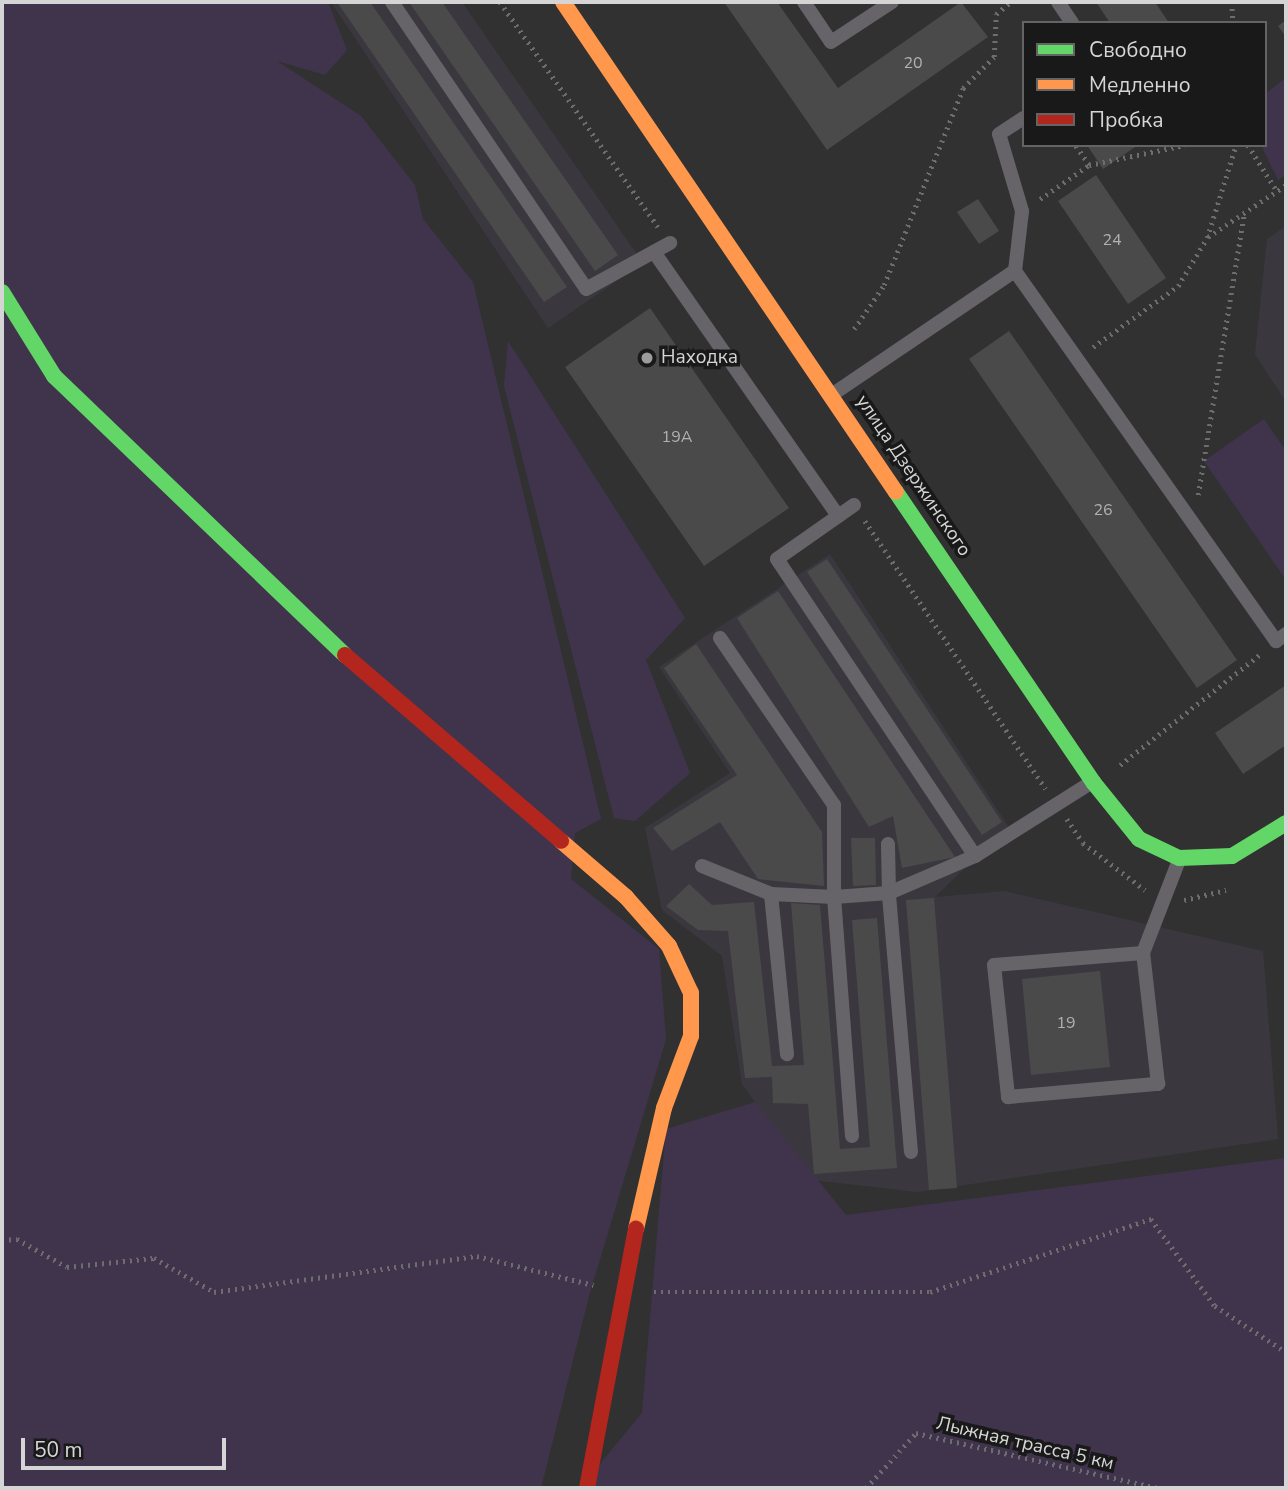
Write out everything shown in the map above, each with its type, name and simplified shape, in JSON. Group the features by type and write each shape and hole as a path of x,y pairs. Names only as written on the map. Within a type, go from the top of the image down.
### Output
{"street":[{"name":"улица Дзержинского","path":"563,2 833,394 1093,782 1139,839 1179,858 1232,856 1286,823"},
{"path":"2,292 54,376 333,644 626,897 669,946 691,993 691,1036 664,1108 621,1292 587,1488"}],"lane":[{"path":"392,2 586,289 670,243"},
{"path":"804,2 831,42 892,2"},
{"path":"1058,2 1071,21"},
{"path":"1022,119 999,134 1022,211 1015,271 1185,512 1281,638"},
{"path":"654,252 838,516"},
{"path":"833,394 1015,271"},
{"path":"854,505 777,559 975,856"},
{"path":"720,638 834,805 834,897 852,1136"},
{"path":"702,866 771,894 834,897 889,894 975,856 1093,782"},
{"path":"888,844 889,894 911,1153"},
{"path":"1143,953 994,965 1009,1097 1158,1084 1143,953 1179,858"},
{"path":"771,894 787,1054"}],"path":[{"path":"853,329 884,285 963,88 994,57 996,14 1011,2"},
{"path":"1232,2 1233,21"},
{"path":"1076,147 1089,165"},
{"path":"1022,211 1089,165 1175,147"},
{"path":"1078,358 1178,286 1207,238 1235,147"},
{"path":"1249,147 1277,191"},
{"path":"1207,238 1286,185"},
{"path":"1185,512 1201,491 1244,213"},
{"path":"1093,782 1136,755 1281,638"},
{"path":"2,1240 17,1239 67,1267 154,1258 214,1292 477,1256 621,1292 930,1292 1151,1219 1215,1306 1286,1352"},
{"name":"Лыжная трасса 5 км","path":"866,1488 916,1433 1159,1488"}],"shaded area":[{"path":"2,2 328,2 347,50 325,75 277,61 361,116 415,185 423,219 473,282 601,819 575,833 571,879 659,949 666,1039 589,1296 541,1488 2,1488"},
{"path":"331,2 462,2 643,263 548,328"},
{"path":"1286,78 1286,175 1278,180 1262,147 1267,147 1267,92"},
{"path":"1286,226 1286,402 1255,354 1267,239"},
{"path":"508,341 685,618 646,660 690,773 635,821 614,818 504,386"},
{"path":"1264,419 1286,451 1284,577 1204,461"},
{"path":"830,554 1008,826 935,897 1004,891 1263,951 1278,1139 917,1192 812,1180 742,1084 722,956 662,910 645,828 730,773 659,667"},
{"path":"755,1102 846,1215 1286,1158 1286,1488 580,1488 642,1413 666,1129"}],"building":[{"path":"337,2 370,2 567,287 544,302"},
{"path":"409,2 442,2 618,255 595,271"},
{"path":"724,2 777,2 838,88 961,2 988,37 827,150"},
{"path":"1096,2 1155,2 1168,21 1109,21"},
{"path":"1286,20 1286,37 1278,26"},
{"path":"1088,147 1135,147 1103,169"},
{"path":"1096,175 1166,278 1128,304 1058,201"},
{"path":"978,199 999,231 979,244 957,212"},
{"path":"650,308 789,508 704,566 565,367"},
{"path":"1009,331 1237,660 1197,688 969,359"},
{"path":"827,559 1002,822 982,835 807,572"},
{"path":"778,591 955,857 902,868 893,816 869,827 737,618"},
{"path":"696,644 822,832 824,886 758,879 720,822 672,851 653,828 737,775 664,668"},
{"path":"1286,685 1286,745 1243,774 1215,733"},
{"path":"851,838 875,838 876,885 853,886"},
{"path":"689,884 712,905 754,902 772,1066 804,1065 791,903 820,905 840,1149 870,1147 852,920 877,918 897,1168 814,1174 808,1104 773,1103 772,1077 745,1078 728,931 698,930 666,906"},
{"path":"934,898 957,1188 929,1190 906,900"},
{"path":"1100,971 1110,1067 1031,1075 1022,979"}],"traffic: fast":[{"path":"2,292 54,376 345,655"},
{"path":"896,492 1093,782 1139,839 1179,858 1232,856 1286,823"}],"traffic: slow":[{"path":"563,2 896,492"},
{"path":"561,841 626,897 669,946 691,993 691,1036 664,1108 636,1229"}],"traffic: jam":[{"path":"345,655 561,841"},
{"path":"587,1488 636,1229"}],"place":[{"name":"Находка","path":"647,358"}]}
